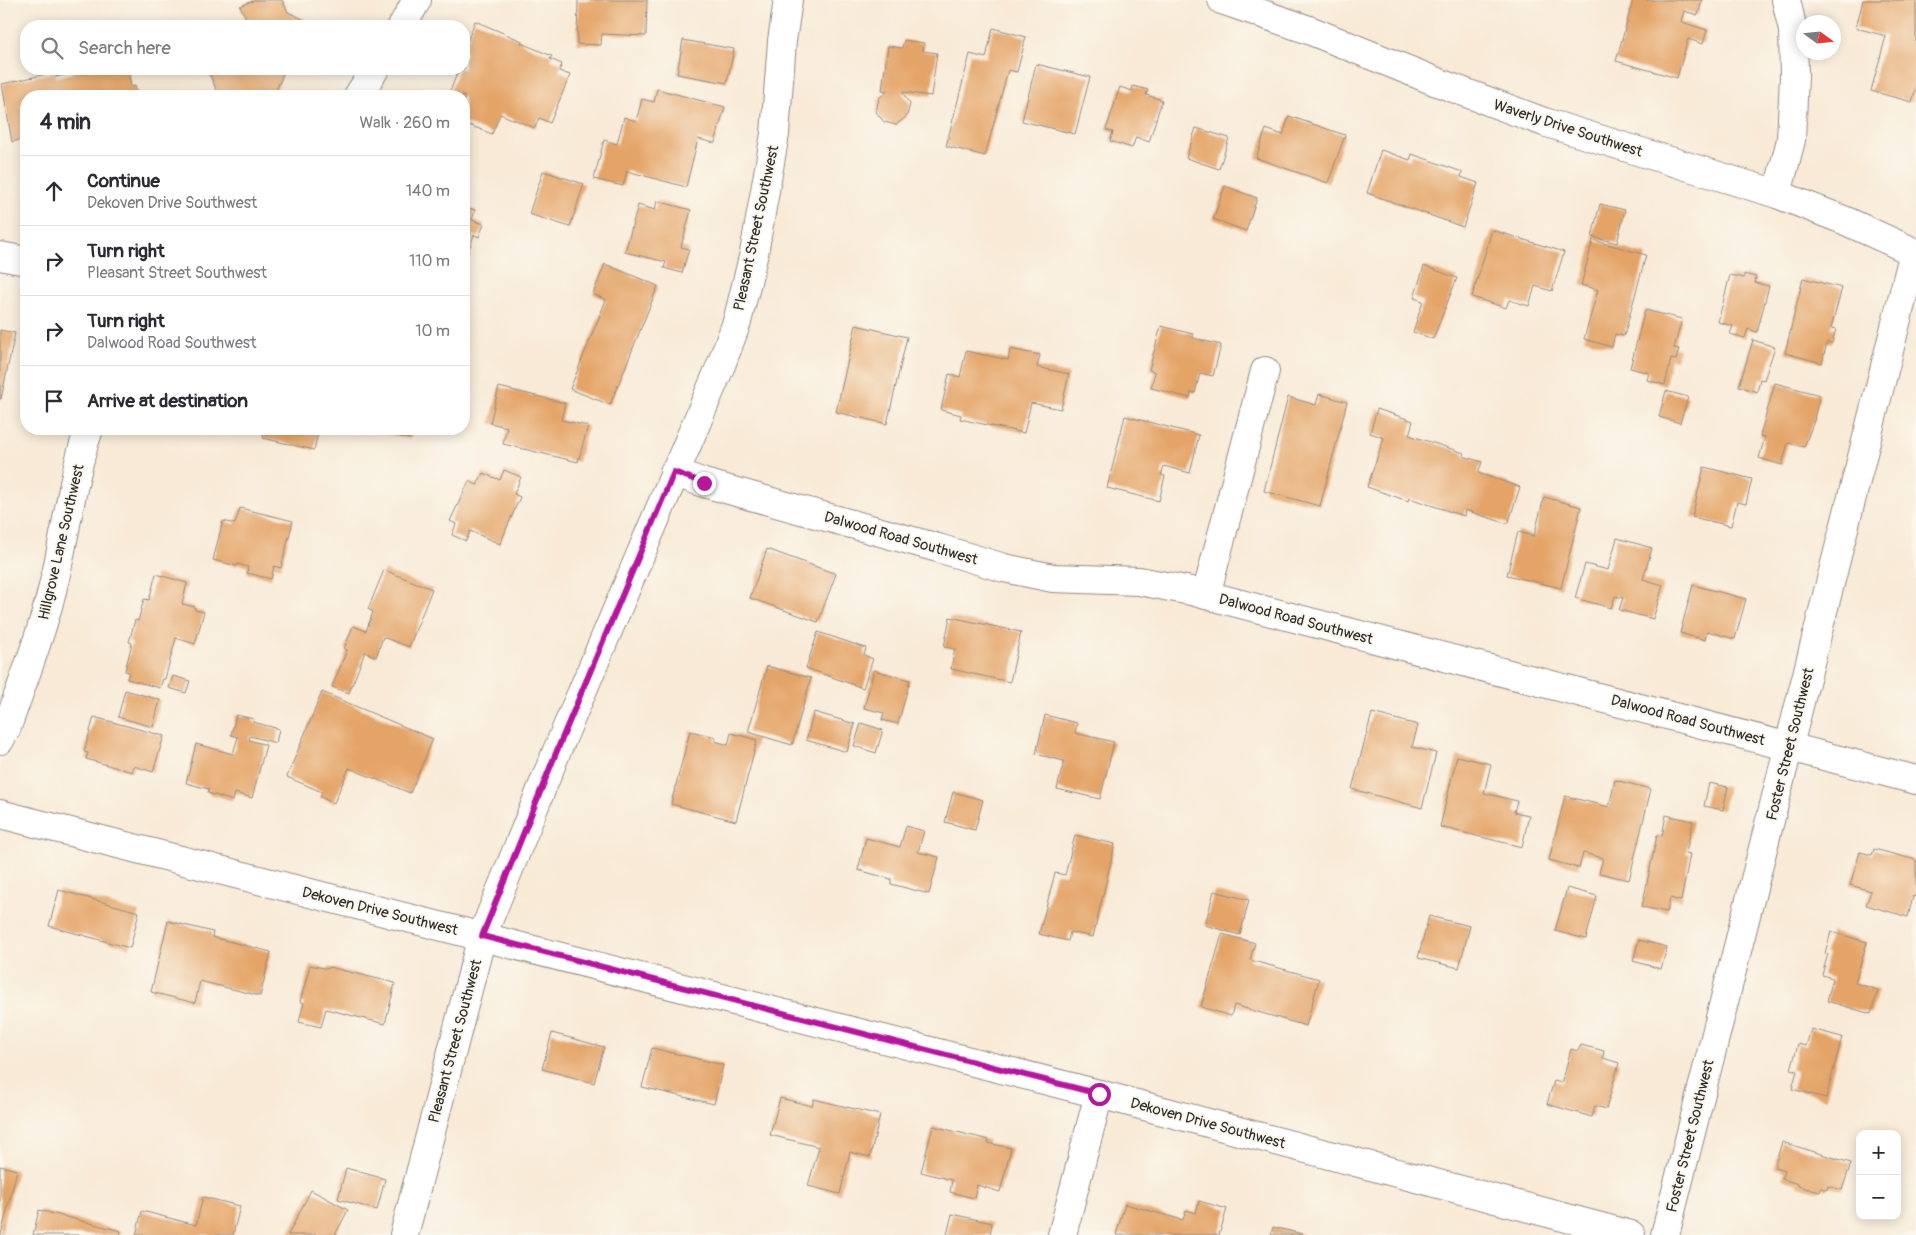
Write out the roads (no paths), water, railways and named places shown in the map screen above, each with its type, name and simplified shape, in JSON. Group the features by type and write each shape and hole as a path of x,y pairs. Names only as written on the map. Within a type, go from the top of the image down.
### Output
{"street":[{"path":"405,20 417,0"},
{"name":"Pleasant Street Southwest","path":"404,1235 482,936 736,322 754,253 775,134 782,41 788,0"},
{"name":"Waverly Drive Southwest","path":"1222,0 1309,30 1437,82 1544,122 1777,194 1846,221 1915,253"},
{"path":"1777,194 1791,140 1794,86 1793,30 1786,0"},
{"path":"362,90 371,75"},
{"name":"Foster Street Southwest","path":"1665,1235 1915,253"},
{"path":"0,256 20,260"},
{"path":"1206,595 1265,371"},
{"name":"Hillgrove Lane Southwest","path":"0,740 7,727 42,626 56,578 73,482 87,435"},
{"name":"Dalwood Road Southwest","path":"674,472 704,483 1004,568 1054,578 1139,581 1206,595 1916,780"},
{"name":"Dekoven Drive Southwest","path":"0,814 1099,1094 1631,1235"},
{"path":"1062,1235 1099,1094"}]}
